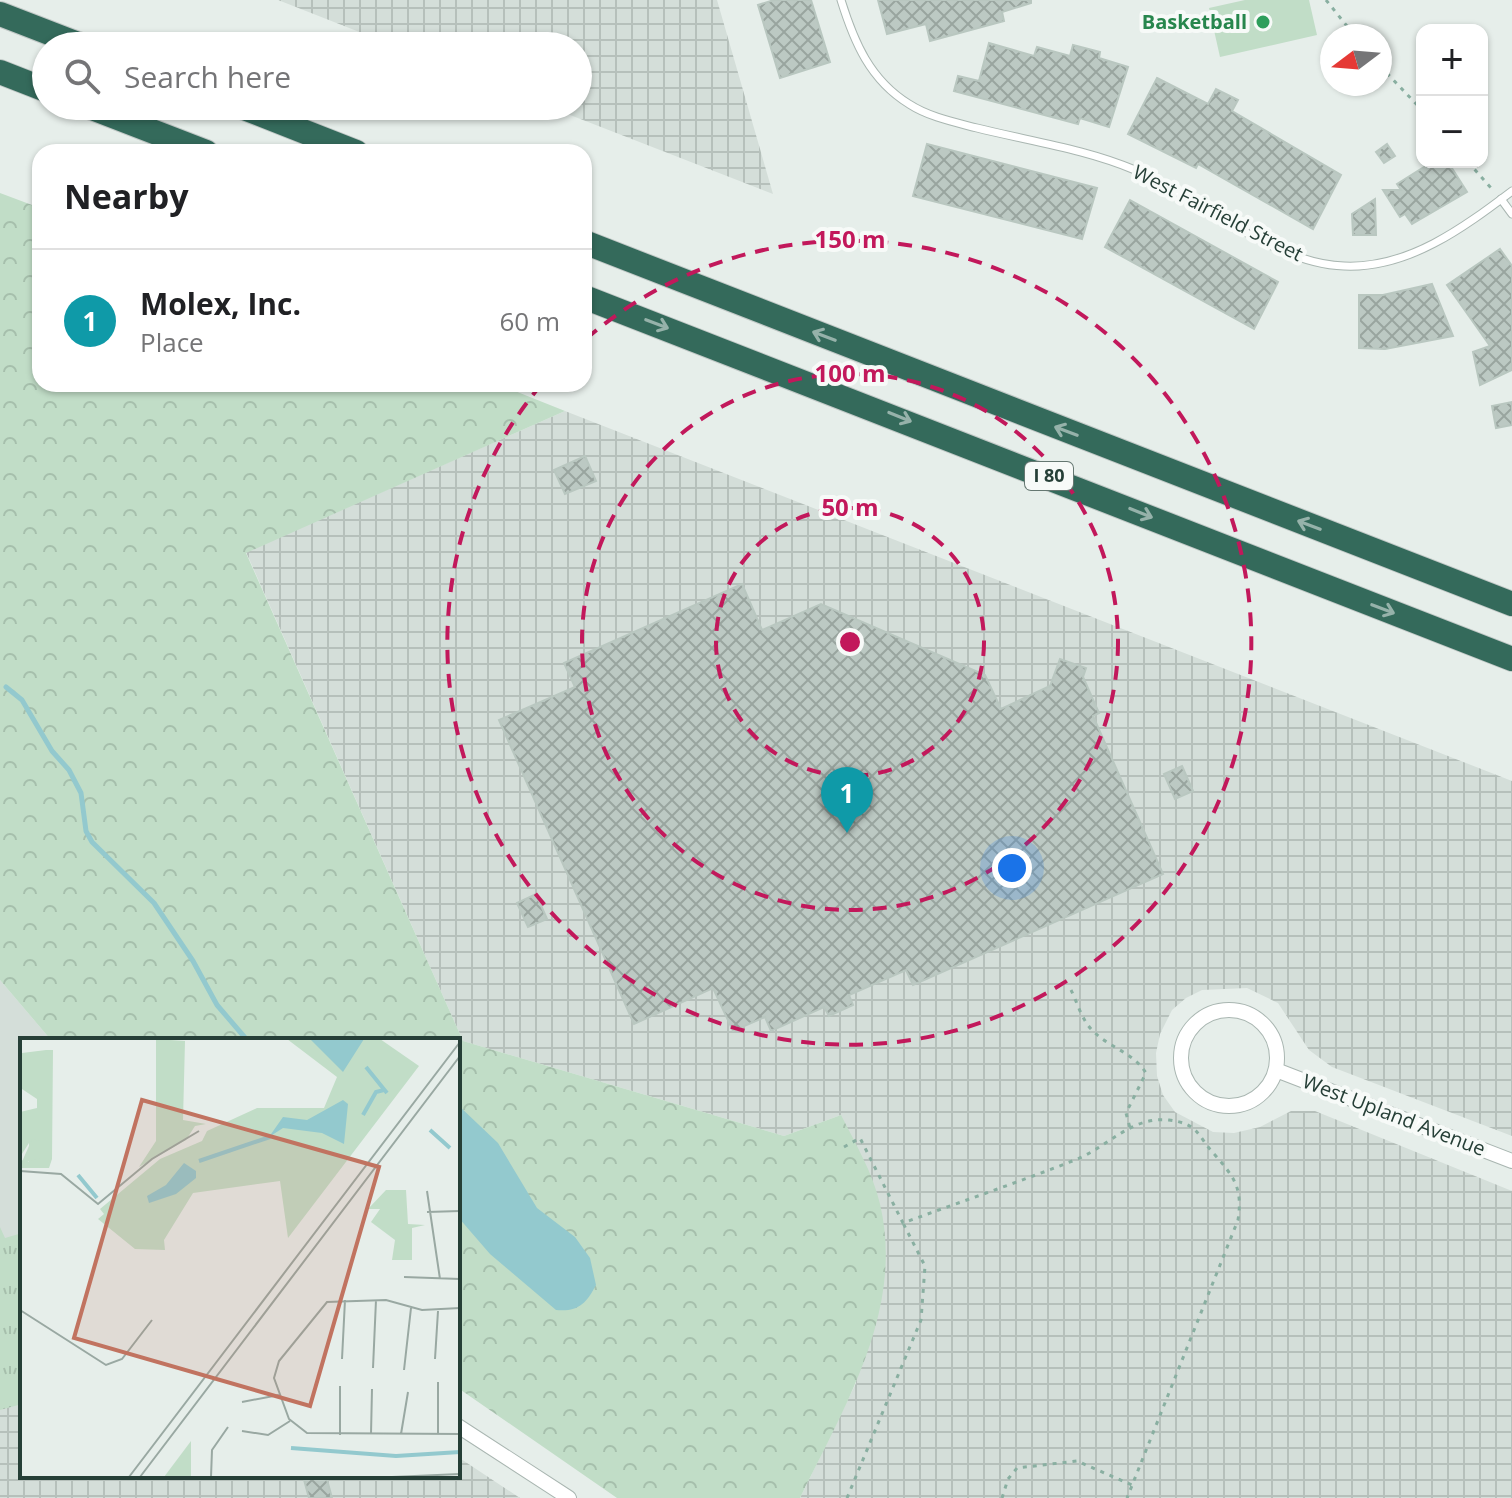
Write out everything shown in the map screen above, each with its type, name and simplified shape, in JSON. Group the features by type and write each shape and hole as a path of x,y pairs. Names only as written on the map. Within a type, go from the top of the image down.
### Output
{"highway":[{"path":"0,14 47,32"},
{"path":"0,72 32,85"},
{"path":"123,120 185,144"},
{"path":"275,120 336,144"},
{"name":"I 80","path":"592,245 1512,604"},
{"name":"I 80","path":"592,300 1512,659"}],"street":[{"path":"1243,1011 1268,1029 1275,1042 1276,1070 1269,1085 1257,1097 1243,1104 1226,1106 1196,1093 1182,1063 1182,1047 1199,1020 1212,1012 1243,1011"},
{"name":"West Upland Avenue","path":"1276,1070 1512,1161"},
{"path":"460,1427 569,1498"}],"lane":[{"name":"West Fairfield Street","path":"841,0 850,30 875,76 915,108 942,119 1135,170 1303,258 1341,266 1364,266 1408,257 1512,191"},
{"path":"1501,199 1512,214"}],"path":[{"path":"1326,0 1345,24"},
{"path":"1392,79 1416,104"},
{"path":"1473,168 1501,199"},
{"path":"1071,990 1089,1028 1110,1045 1138,1059 1146,1073 1126,1113 1130,1128"},
{"path":"903,1223 1080,1158 1130,1128 1168,1120 1201,1132 1208,1147 1231,1169 1241,1204 1238,1220 1127,1498"},
{"path":"844,1147 860,1138 925,1266 921,1320 847,1498"},
{"path":"1002,1498 1008,1479 1017,1468 1077,1461 1132,1485"}],"shaded area":[{"path":"278,0 717,0 773,194 583,120 592,120 592,32 359,32"},
{"path":"565,411 1512,781 1512,1136 1332,1067 1309,1050 1278,1003 1247,988 1202,990 1186,998 1172,1010 1160,1034 1156,1053 1157,1076 1163,1095 1175,1112 1213,1132 1234,1133 1260,1127 1291,1111 1315,1111 1512,1191 1512,1498 800,1498 856,1383 841,1115 784,1136 463,1041 246,552"},
{"path":"0,980 49,1038 20,1038 20,1256 0,1261"},
{"path":"20,1256 20,1478 460,1478 460,1458 520,1498 0,1498 0,1261"}],"green space":[{"name":"Basketball","path":"1245,0 1309,0 1317,35 1220,57 1209,8"},
{"path":"0,193 32,205 32,392 517,392 565,411 246,553 463,1041 784,1136 841,1115 877,1192 886,1243 884,1282 866,1357 835,1429 800,1498 617,1498 460,1389 460,1038 49,1038 0,980"},
{"path":"0,1227 5,1238 20,1234 20,1405 0,1410"}],"water":[{"path":"460,1107 498,1143 537,1208 575,1237 590,1258 596,1285 580,1305 570,1310 556,1310 490,1254 460,1219"}],"building":[{"path":"774,0 811,0 830,62 780,78 758,5"},
{"path":"878,0 1031,0 1031,3 1002,12 1004,21 930,41 926,24 887,34"},
{"path":"989,43 1034,56 1037,47 1070,56 1073,45 1100,52 1099,58 1128,67 1109,127 1080,118 1078,124 954,91 958,76 979,81"},
{"path":"1157,78 1208,104 1216,89 1238,100 1232,111 1341,175 1313,229 1198,164 1196,168 1128,134"},
{"path":"927,144 1097,188 1082,239 913,196"},
{"path":"1387,144 1395,156 1384,163 1376,152"},
{"path":"1422,168 1452,168 1467,192 1412,224 1405,214 1400,217 1383,190 1401,190 1397,184"},
{"path":"1375,199 1376,235 1353,235 1352,214"},
{"path":"1130,200 1278,282 1254,329 1105,247"},
{"path":"1500,249 1512,266 1512,370 1480,385 1473,352 1490,346 1447,285"},
{"path":"1432,284 1453,336 1385,349 1359,348 1359,295 1383,295"},
{"path":"1512,402 1512,425 1496,428 1492,406"},
{"path":"585,456 596,481 565,494 554,470"},
{"path":"742,584 762,630 821,604 985,675 1001,709 1050,686 1060,659 1086,668 1083,677 1099,713 1093,716 1163,874 913,985 906,970 849,995 853,1005 829,1016 824,1007 771,1031 765,1017 733,1031 713,988 634,1024 499,720 575,687 564,663"},
{"path":"1182,766 1193,791 1175,799 1164,774"},
{"path":"536,894 547,919 528,927 517,903"},
{"path":"304,1478 327,1478 332,1498 309,1498"}],"waterway":[{"path":"6,687 22,700 52,751 69,770 81,793 86,831 92,842 154,903 193,961 217,1005 245,1038"}],"place":[{"name":"Basketball","path":"1263,22"},
{"name":"Molex, Inc.","path":"847,833"}]}
